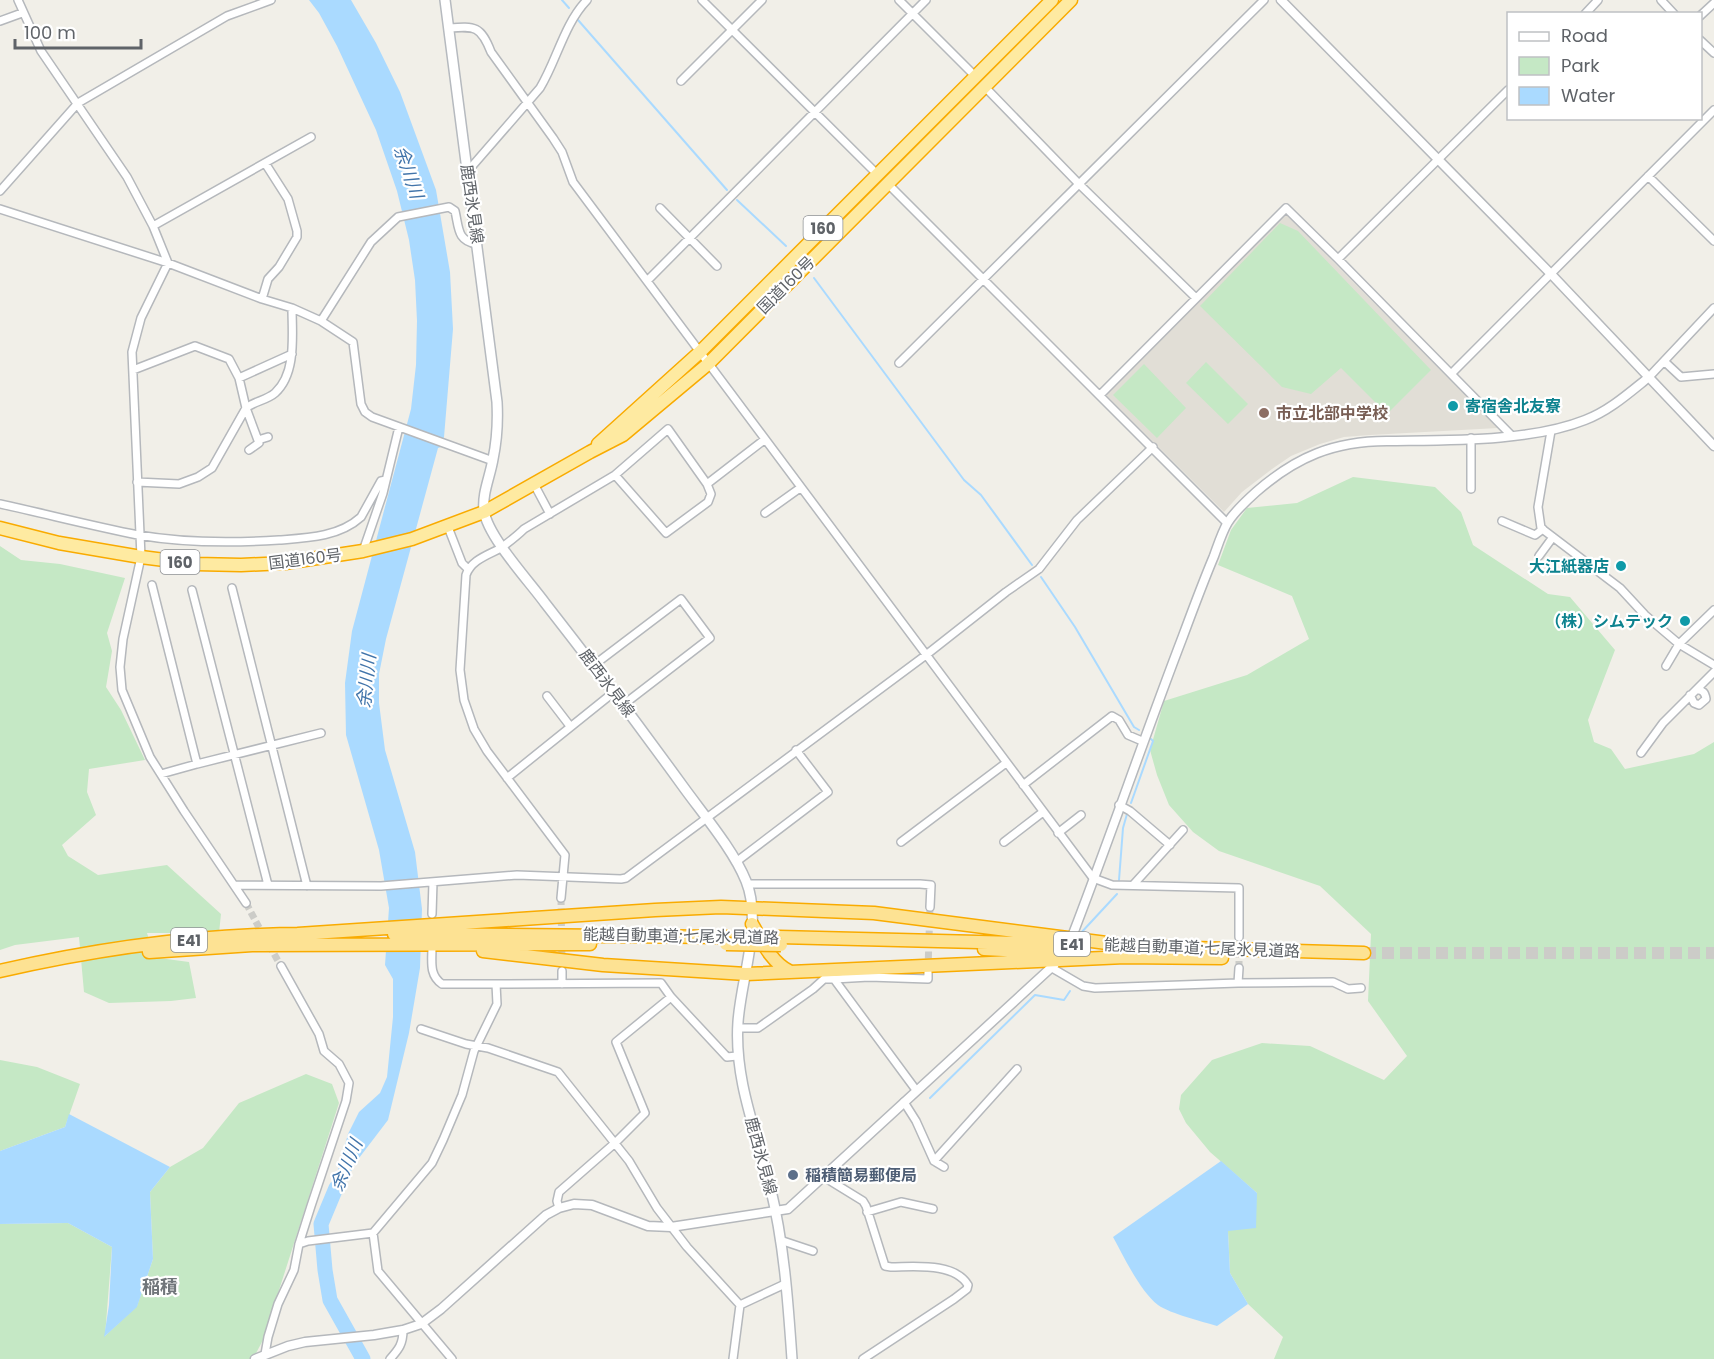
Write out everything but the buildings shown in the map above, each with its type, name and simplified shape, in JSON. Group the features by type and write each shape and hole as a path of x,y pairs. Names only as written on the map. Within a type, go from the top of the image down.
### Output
{"highway":[{"name":"国道160号","path":"0,528 59,543 141,557 196,564 241,565 285,563 363,551 412,539 484,512 623,435 708,364 888,184 1052,0"},
{"name":"国道160号","path":"590,452 617,425 700,352 877,174 1071,0"},
{"path":"431,933 656,910 721,907 784,908 874,913 1128,952"},
{"path":"752,924 774,960 780,967 789,971"},
{"path":"431,933 603,965 746,974 1128,952"},
{"name":"能越自動車道;七尾氷見道路","path":"0,979 61,965 136,953 431,933 780,941 952,940 1128,952 1364,956"},
{"name":"能越自動車道;七尾氷見道路","path":"0,971 115,948 183,940 298,934 381,935"}],"main road":[{"name":"鹿西氷見線","path":"445,0 497,402 498,424 493,460 486,485 484,512 502,547 594,665 706,818 748,884 753,909 738,1028 737,1056 741,1082 775,1211 792,1359"}],"street":[{"path":"18,0 22,14 41,51 127,177 153,226 168,263 141,318 132,352 141,557 123,639 120,667 122,690 150,757 246,903"},
{"path":"0,191 78,103 227,16 271,0"},
{"path":"467,172 540,88 576,12 587,0"},
{"path":"702,0 877,174"},
{"path":"681,81 762,0"},
{"path":"899,0 1079,184 1196,298"},
{"path":"647,280 926,0"},
{"path":"898,363 1264,0"},
{"path":"1281,0 1551,274 1714,446"},
{"path":"1587,12 1598,0"},
{"path":"1661,0 1672,12"},
{"path":"1702,15 1714,3"},
{"path":"0,21 22,14"},
{"path":"449,28 478,29 486,39 491,52 528,101 562,152 573,182 1093,878 1112,885 1239,888 1239,937"},
{"path":"1702,41 1714,53"},
{"path":"1338,259 1507,92"},
{"path":"1451,374 1714,110"},
{"path":"153,226 311,137"},
{"path":"262,299 267,279 279,267 297,237 288,199 265,163"},
{"path":"1648,176 1714,241"},
{"path":"888,184 1227,523"},
{"path":"321,321 371,242 398,217 449,207 455,211 461,237 466,242 477,244"},
{"path":"660,208 717,266"},
{"path":"1100,395 1286,208 1511,435"},
{"path":"0,209 168,263 292,308 321,321 353,342 361,404 365,412 372,417 493,460"},
{"path":"137,482 179,483 198,477 212,468 246,408 276,392 285,376 292,354 292,308"},
{"path":"1073,934 1142,741 1227,523 1243,504 1269,480 1304,457 1342,445 1384,441 1438,441 1551,431 1586,420 1622,399 1649,377 1714,308"},
{"path":"133,370 195,346 229,359 239,378 246,408 258,440 258,445 249,450"},
{"path":"239,378 292,354"},
{"path":"1665,362 1681,377 1714,374"},
{"path":"363,551 386,480 399,427"},
{"path":"561,898 565,855 487,751 474,729 464,700 460,670 468,569 474,562 502,547 524,529 615,475 669,429 707,484 711,494 708,502 666,533 615,475"},
{"path":"1551,431 1538,507 1543,529 1620,588 1645,615 1679,644 1714,665"},
{"path":"258,440 268,437"},
{"path":"1471,438 1471,489"},
{"path":"707,484 764,440"},
{"path":"235,885 381,886 517,875 626,878 1039,569 1077,520 1153,447"},
{"path":"0,504 140,535 200,542 318,537 336,531 361,517 381,481 386,480"},
{"path":"534,484 550,514"},
{"path":"765,513 800,488"},
{"path":"1502,521 1534,535 1543,529"},
{"path":"448,527 462,563 468,569"},
{"path":"1539,556 1553,537"},
{"path":"152,585 197,764"},
{"path":"232,588 307,885"},
{"path":"192,590 268,885"},
{"path":"594,665 681,599 710,639 623,705"},
{"path":"1665,666 1679,644 1714,610"},
{"path":"1641,753 1663,723 1714,672"},
{"path":"1690,695 1694,703 1699,705 1703,703 1706,699 1705,695 1703,691 1697,689"},
{"path":"507,778 614,692"},
{"path":"547,696 570,726"},
{"path":"1023,785 1112,716 1119,720 1128,735 1142,741"},
{"path":"161,774 321,733"},
{"path":"736,862 828,792 796,750"},
{"path":"901,842 1006,763"},
{"path":"1119,805 1130,811 1170,845"},
{"path":"1004,842 1043,812"},
{"path":"1058,833 1081,815"},
{"path":"1133,885 1183,830"},
{"path":"430,882 432,973 442,984 661,983 671,997 727,1057 737,1056"},
{"path":"748,884 931,885 930,907"},
{"path":"265,1354 278,1304 294,1270 299,1244 346,1101 349,1083 339,1064 324,1051 319,1034 281,966"},
{"path":"255,1359 288,1346 374,1335 421,1324 441,1309 546,1215 559,1208 574,1204 592,1205 648,1226 672,1227 788,1209 1053,966 1083,986 1095,988 1333,982 1348,988 1361,988"},
{"path":"1238,983 1239,968"},
{"path":"562,971 562,984"},
{"path":"738,1028 758,1028 824,979 869,977 928,979 928,972"},
{"path":"834,979 916,1090"},
{"path":"299,1244 373,1233 432,1163 462,1095 476,1046 497,1004 496,984"},
{"path":"559,1208 557,1201 559,1192 645,1113 616,1042 671,997"},
{"path":"421,1029 488,1048 558,1072 629,1161 657,1208 687,1247 740,1305 733,1359"},
{"path":"934,1161 1017,1069"},
{"path":"904,1102 916,1121 934,1161 944,1167"},
{"path":"824,1177 863,1201 885,1266 939,1268 955,1274 965,1280 968,1285 967,1289 954,1299 863,1359"},
{"path":"867,1212 901,1202 933,1209"},
{"path":"373,1233 378,1271 452,1359"},
{"path":"780,1240 813,1251"},
{"path":"740,1305 785,1284"},
{"path":"390,1359 400,1348 403,1330"}],"shaded area":[{"path":"1286,214 1498,428 1344,437 1320,444 1291,456 1272,469 1242,492 1224,512 1106,395 1201,296"}],"green space":[{"path":"1280,223 1298,231 1431,370 1387,414 1341,368 1311,394 1282,387 1200,306"},
{"path":"1206,362 1248,404 1228,424 1186,383"},
{"path":"1144,364 1186,408 1157,438 1113,395"},
{"path":"1353,477 1435,487 1461,512 1473,545 1548,594 1570,597 1615,650 1588,720 1594,742 1611,749 1625,769 1694,754 1714,742 1714,1359 1274,1359 1283,1337 1248,1304 1230,1273 1228,1231 1257,1193 1210,1152 1186,1123 1179,1109 1181,1095 1212,1060 1262,1043 1310,1046 1384,1080 1407,1056 1368,1001 1371,934 1320,886 1219,851 1193,832 1169,805 1150,750 1164,701 1247,675 1309,639 1292,596 1218,565 1231,530 1247,508 1297,503"},
{"path":"0,546 21,560 60,564 125,578 107,633 112,651 106,687 121,710 145,760 89,769 87,792 96,815 62,845 68,856 98,875 167,865 221,914 219,933 147,933 153,952 159,958 189,962 196,998 109,1003 84,992 79,937 15,945 0,950"},
{"path":"0,1060 37,1067 80,1084 65,1127 0,1151"},
{"path":"306,1074 332,1084 339,1103 263,1340 253,1359 0,1359 0,1224 68,1223 112,1247 105,1336 137,1306 153,1259 150,1192 170,1167 203,1148 239,1103"}],"water":[{"path":"309,0 351,0 376,43 400,92 436,190 450,272 453,329 444,437 441,447 438,448 386,639 379,674 379,703 385,750 415,852 422,909 420,968 409,1033 388,1120 356,1162 323,1224 348,1134 359,1112 380,1093 387,1077 393,1017 393,979 385,965 389,908 379,850 346,735 345,683 352,631 411,409 416,365 417,321 415,280 409,240 397,191 376,130 337,46"},
{"path":"69,1114 170,1167 150,1192 153,1259 137,1307 104,1337 109,1305 112,1247 68,1223 0,1224 0,1151 65,1127"},
{"path":"1221,1161 1257,1193 1256,1228 1228,1231 1230,1273 1248,1304 1217,1326 1158,1305 1139,1283 1113,1237"}],"waterway":[{"path":"562,0 569,8"},
{"path":"578,20 727,190"},
{"path":"737,200 786,246"},
{"path":"814,278 964,480 981,495 1032,565"},
{"path":"1041,577 1075,627 1134,727 1139,730"},
{"path":"1131,803 1153,741 1151,739"},
{"path":"1119,880 1123,828 1127,814"},
{"path":"1079,935 1117,894"},
{"path":"930,1098 1035,995 1064,1000 1070,991"},
{"name":"余川川","path":"336,1188 321,1224 325,1270 330,1300 363,1359"}],"tunnel":[{"path":"561,898 562,963"},
{"path":"246,903 263,935"},
{"path":"928,969 930,907"},
{"path":"1057,961 1072,936"},
{"path":"1239,937 1239,968"},
{"path":"269,945 281,966"},
{"path":"1364,953 1714,953"}],"place":[{"name":"寄宿舎北友寮","path":"1453,406"},
{"name":"市立北部中学校","path":"1264,413"},
{"name":"大江紙器店","path":"1621,566"},
{"name":"（株）シムテック","path":"1685,621"},
{"name":"稲積簡易郵便局","path":"793,1175"}],"district":[{"name":"稲積","path":"160,1286"}]}
